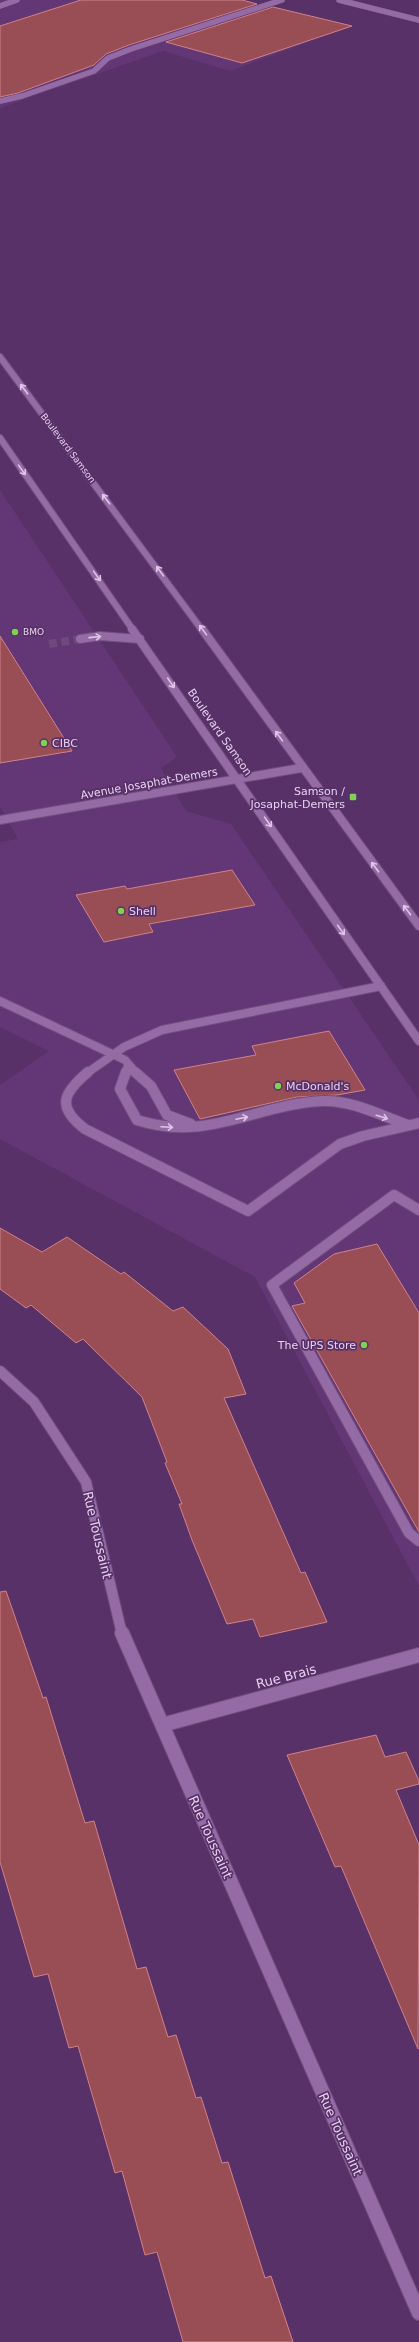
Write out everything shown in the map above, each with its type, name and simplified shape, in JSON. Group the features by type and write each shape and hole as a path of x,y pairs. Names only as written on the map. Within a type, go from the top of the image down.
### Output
{"street":[{"path":"0,6 17,0"},
{"path":"0,101 22,96 94,71 108,58 131,49 282,0"},
{"path":"339,0 419,20"},
{"path":"408,17 419,14"},
{"name":"Boulevard Samson","path":"0,357 140,544 302,768 419,926"},
{"name":"Boulevard Samson","path":"0,438 419,1041"},
{"path":"80,639 100,636 140,638"},
{"name":"Avenue Josaphat-Demers","path":"0,820 302,768"},
{"path":"381,986 175,1026 140,1038 113,1054 71,1086 65,1098 65,1105 71,1119 85,1129 248,1211 340,1144 363,1136 419,1123"},
{"path":"0,1001 125,1060 128,1066 151,1086 167,1115 174,1119 204,1126"},
{"path":"128,1066 120,1089 137,1120 156,1127 204,1126 323,1101 351,1106 408,1125"},
{"path":"419,1210 394,1195 272,1285 408,1533 419,1541"},
{"name":"Rue Toussaint","path":"0,1371 34,1402 86,1482 119,1626 419,2314"},
{"name":"Rue Brais","path":"162,1725 419,1656"}],"shaded area":[{"path":"0,0 195,0 176,9 311,41 230,71 163,51 0,108"},
{"path":"0,490 177,757 161,768 186,811 231,824 419,1100 419,1586 255,1277 0,1139 0,1085 49,1051 0,1027 0,842 18,839 0,806"}],"building":[{"path":"81,0 242,0 257,4 129,45 106,54 94,65 18,93 0,97 0,26"},
{"path":"273,7 352,26 242,63 166,42"},
{"path":"0,636 72,751 0,763"},
{"path":"232,870 255,905 149,924 153,932 104,942 76,895 125,886 127,889"},
{"path":"329,1031 365,1090 337,1095 297,1097 200,1119 174,1070 256,1055 252,1046"},
{"path":"0,1228 42,1252 67,1237 121,1274 124,1272 173,1311 183,1307 228,1349 246,1394 224,1398 301,1573 305,1572 327,1622 260,1637 253,1619 227,1624 192,1540 179,1504 182,1504 165,1463 167,1462 142,1397 83,1339 76,1343 31,1305 26,1308 0,1289"},
{"path":"377,1244 419,1313 419,1532 292,1306 305,1303 294,1283 334,1254"},
{"path":"6,1591 43,1698 46,1697 85,1823 94,1821 137,1969 146,1967 168,2037 176,2035 196,2098 201,2097 222,2163 228,2162 265,2278 271,2276 293,2342 183,2342 157,2252 145,2255 122,2171 115,2173 78,2046 69,2048 48,1974 34,1977 0,1862 0,1592"},
{"path":"376,1735 385,1757 406,1752 419,1781 419,1784 396,1790 419,1845 418,2049 341,1866 335,1867 287,1755"}],"tunnel":[{"path":"49,644 80,639"}],"place":[{"name":"BMO","path":"15,632"},
{"name":"CIBC","path":"44,743"},
{"name":"Samson / Josaphat-Demers","path":"353,797"},
{"name":"Shell","path":"121,911"},
{"name":"McDonald's","path":"278,1086"},
{"name":"The UPS Store","path":"364,1345"}]}
